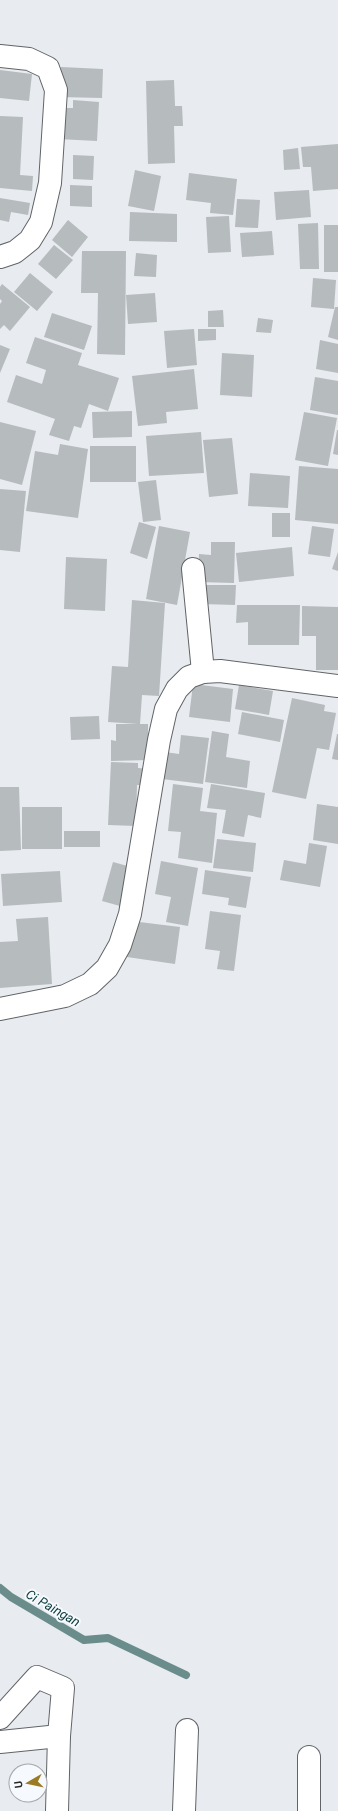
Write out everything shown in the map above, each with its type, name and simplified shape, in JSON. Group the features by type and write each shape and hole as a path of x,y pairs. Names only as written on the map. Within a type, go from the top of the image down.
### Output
{"street":[{"path":"0,56 29,59 48,68 56,90 50,183 42,222 30,240 15,252 0,257"},
{"path":"193,569 203,672"},
{"path":"0,1009 64,996 90,984 107,968 120,945 130,914 166,709 177,689 189,677 203,672 220,671 338,686"},
{"path":"0,1718 37,1676 63,1688 59,1736 57,1811"},
{"path":"184,1811 187,1730"},
{"path":"0,1742 59,1736"},
{"path":"309,1757 309,1811"}],"building":[{"path":"61,67 103,69 102,98 60,97"},
{"path":"0,70 32,74 29,101 0,98"},
{"path":"174,80 175,106 182,106 183,126 174,126 175,163 148,164 146,81"},
{"path":"73,100 99,102 97,141 58,139 59,108 73,108"},
{"path":"0,116 23,117 20,175 33,176 32,191 0,188"},
{"path":"338,144 338,189 313,191 311,167 303,167 301,147"},
{"path":"298,148 300,169 284,170 283,150"},
{"path":"73,155 94,156 93,180 73,179"},
{"path":"135,170 161,176 154,211 128,206"},
{"path":"189,173 237,179 233,215 210,213 211,203 186,200"},
{"path":"70,185 92,186 92,207 70,206"},
{"path":"309,190 311,217 276,220 274,192"},
{"path":"0,198 30,203 28,215 11,212 9,222 0,220"},
{"path":"237,199 260,200 258,228 235,227"},
{"path":"130,212 177,214 177,242 129,241"},
{"path":"229,216 231,252 208,253 206,217"},
{"path":"68,220 88,237 72,257 52,240"},
{"path":"318,223 319,269 300,269 298,224"},
{"path":"324,225 338,225 338,272 324,272"},
{"path":"272,231 274,255 242,257 240,233"},
{"path":"54,245 73,260 56,279 38,264"},
{"path":"82,251 126,251 125,355 97,354 98,293 81,293"},
{"path":"136,253 157,255 156,277 134,276"},
{"path":"30,273 53,292 37,311 14,292"},
{"path":"313,278 336,280 334,309 311,307"},
{"path":"2,284 30,307 10,331 4,325 0,329 0,304 2,301 0,299 0,287"},
{"path":"155,293 157,322 128,324 126,295"},
{"path":"335,307 338,307 338,340 328,337"},
{"path":"223,310 224,327 208,327 208,311"},
{"path":"52,313 92,326 84,350 44,337"},
{"path":"258,318 273,320 271,333 256,332"},
{"path":"194,329 197,365 167,368 164,331"},
{"path":"198,329 216,329 216,340 198,341"},
{"path":"35,337 82,353 78,365 119,378 108,411 89,404 81,428 74,426 69,441 49,435 55,419 7,402 16,375 42,384 46,370 26,363"},
{"path":"320,340 338,344 338,373 316,369"},
{"path":"0,345 10,349 0,373"},
{"path":"222,353 254,355 252,397 220,395"},
{"path":"194,369 198,409 166,412 167,423 138,426 132,376"},
{"path":"315,377 338,381 338,415 310,410"},
{"path":"132,411 132,437 93,438 92,412"},
{"path":"304,412 337,418 328,466 295,460"},
{"path":"0,422 36,431 22,485 0,479"},
{"path":"338,430 338,455 333,454"},
{"path":"201,432 204,473 149,476 146,436"},
{"path":"232,438 238,494 209,497 203,440"},
{"path":"60,444 88,449 78,518 26,511 35,451 58,455"},
{"path":"90,446 136,446 136,482 90,482"},
{"path":"299,466 338,469 338,524 295,520"},
{"path":"250,473 290,476 288,508 248,506"},
{"path":"156,480 161,520 143,522 138,482"},
{"path":"0,489 26,491 20,552 0,550"},
{"path":"272,513 290,513 290,537 272,537"},
{"path":"139,522 156,527 147,559 130,553"},
{"path":"159,526 190,532 177,605 146,599"},
{"path":"312,526 334,529 330,557 308,554"},
{"path":"211,542 235,542 234,583 198,582 199,554 211,555"},
{"path":"292,547 294,576 239,582 236,553"},
{"path":"338,552 338,571 332,569"},
{"path":"66,557 107,559 105,611 64,609"},
{"path":"204,585 236,585 235,605 203,604"},
{"path":"132,600 165,603 159,696 142,695 140,724 148,724 148,760 111,761 111,740 116,741 116,724 138,724 108,722 112,666 128,667"},
{"path":"237,605 300,605 299,645 248,645 248,622 236,623"},
{"path":"302,606 338,607 338,670 316,670 316,636 302,636"},
{"path":"193,684 233,689 230,722 189,717"},
{"path":"239,685 273,691 269,715 235,709"},
{"path":"292,698 325,705 324,711 336,713 329,750 317,748 306,799 272,792"},
{"path":"242,712 284,720 280,742 238,734"},
{"path":"99,716 100,739 71,740 70,717"},
{"path":"212,731 229,734 226,757 250,761 247,788 205,782"},
{"path":"338,734 338,760 332,759"},
{"path":"181,735 209,738 203,784 162,779 165,752 179,754"},
{"path":"111,762 138,763 138,768 149,769 149,785 137,785 136,826 108,825"},
{"path":"173,784 203,788 200,811 217,813 212,863 178,858 181,832 168,831"},
{"path":"211,784 265,793 261,818 248,815 244,837 222,833 226,810 207,808"},
{"path":"0,787 19,787 21,850 0,851"},
{"path":"317,804 338,807 338,844 313,840"},
{"path":"22,807 62,807 62,849 22,849"},
{"path":"64,831 100,831 100,847 64,847"},
{"path":"217,839 256,843 253,872 213,868"},
{"path":"309,843 327,846 320,887 280,880 284,860 306,864"},
{"path":"161,861 198,868 188,926 166,922 171,897 155,894"},
{"path":"113,862 131,867 120,906 102,901"},
{"path":"205,870 251,877 246,908 228,905 229,898 202,894"},
{"path":"60,871 62,902 3,906 1,874"},
{"path":"210,911 241,915 234,971 217,969 220,951 205,949"},
{"path":"48,917 52,984 0,988 0,942 18,941 16,919"},
{"path":"131,921 180,927 175,964 127,957"}],"waterway":[{"name":"Ci Paingan","path":"0,1588 11,1597 84,1640 108,1638 186,1675"}]}
